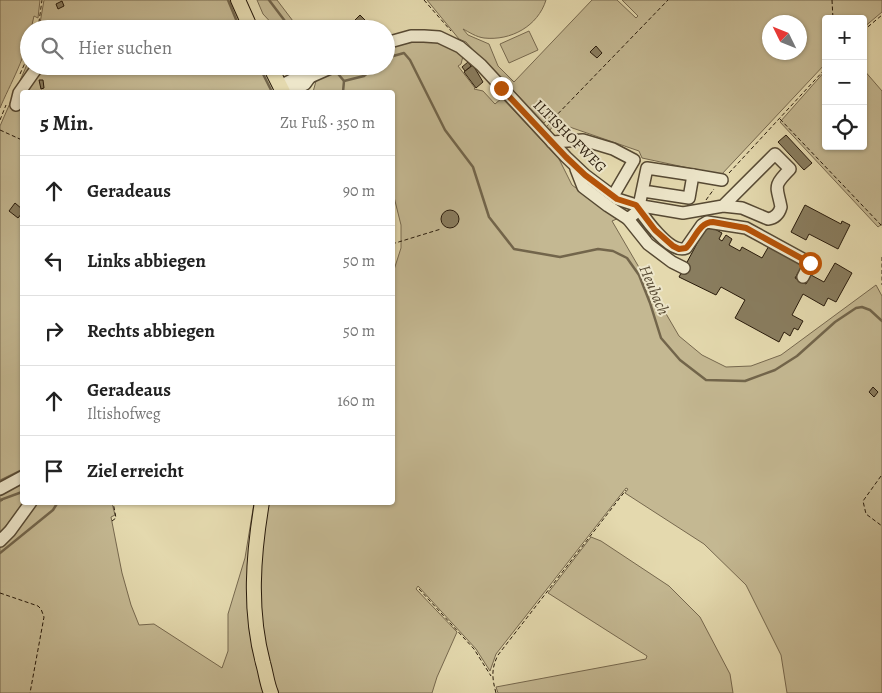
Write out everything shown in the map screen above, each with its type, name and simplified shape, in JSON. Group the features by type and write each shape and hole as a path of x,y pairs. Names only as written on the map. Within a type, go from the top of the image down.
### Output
{"main road":[{"path":"238,0 247,20"},
{"path":"276,75 286,88"},
{"path":"262,505 254,567 254,610 259,648 272,693"}],"street":[{"name":"ILTISHOFWEG","path":"395,41 411,36 424,36 439,38 460,47 499,90 541,130 574,166 617,199 638,207 683,213 723,206"},
{"path":"21,90 32,75"},
{"path":"286,88 308,82 320,75"},
{"path":"16,105 20,92"},
{"path":"552,142 583,140 614,149 634,160 613,196"},
{"path":"775,154 786,158 790,169 778,180 776,192 781,207 776,216 768,219 742,208 723,206 775,154"},
{"path":"574,166 583,187 628,219 648,244 672,262 684,268"},
{"path":"628,219 638,207 647,168 722,180"},
{"path":"643,191 689,198 693,175"},
{"path":"638,207 655,230 679,249 686,248 702,225 707,222 746,228 810,263 803,277"},
{"path":"0,489 20,478"},
{"path":"0,541 10,531 28,505"}],"path":[{"path":"39,20 42,0"},
{"path":"424,0 454,34 460,47"},
{"path":"541,130 668,0"},
{"path":"832,0 833,15"},
{"path":"867,28 882,15"},
{"path":"696,212 722,180 822,72"},
{"path":"780,118 882,228"},
{"path":"0,130 20,139"},
{"path":"395,243 441,228"},
{"path":"882,257 882,285"},
{"path":"881,476 863,501 866,514 882,526"},
{"path":"492,677 493,666 498,655 626,490"},
{"path":"112,521 116,518 114,505"},
{"path":"420,589 474,649 492,677 496,693"},
{"path":"0,592 38,606 44,617 30,693"}],"shaded area":[{"path":"0,0 40,0 38,18 34,16 33,20 20,20 20,63 0,108"},
{"path":"44,0 231,0 239,20 41,20"},
{"path":"257,0 277,0 292,20 269,20 263,14"},
{"path":"427,0 546,0 537,17 522,30 513,34 504,37 484,38 475,36 463,29 468,35 489,44 498,66 514,82 592,0 617,0 636,18 638,16 622,0 882,0 882,12 867,25 867,15 822,15 822,67 721,175 642,158 639,151 558,123 555,123 548,133 545,128 555,118 552,115 544,123 515,92 508,90 466,42 459,39"},
{"path":"529,31 538,50 509,63 500,44"},
{"path":"426,41 444,44 463,56 461,64 458,66 474,89 483,91 495,104 502,98 559,159 572,185 619,218 612,221 679,336 702,355 726,367 751,366 781,355 876,285 882,296 882,693 787,693 781,655 746,585 704,544 625,493 628,489 626,488 496,654 490,671 476,649 418,586 416,589 457,632 432,693 277,693 265,654 257,594 266,505 395,505 395,267 401,248 401,225 395,201 395,90 314,90 316,81 329,75 395,75 395,46 405,42"},
{"path":"867,74 882,91 882,224 878,227 780,122 822,75 822,150 867,150"},
{"path":"22,75 29,75 18,90 10,107 16,108 20,99 20,474 0,484 0,126"},
{"path":"36,75 266,75 274,90 25,90"},
{"path":"20,483 20,505 22,505 0,533 0,502 3,500 0,501 0,493"},
{"path":"32,505 112,505 115,515 111,517 122,573 139,625 154,624 222,668 228,651 228,614 245,558 254,505 257,505 253,527 268,693 0,693 0,544"},
{"path":"591,537 601,541 669,586 700,617 730,674 733,693 498,693 496,687 646,659 647,656 548,593"}],"building":[{"path":"62,1 64,6 58,9 56,4"},
{"path":"360,15 365,20 355,20"},
{"path":"596,46 602,53 597,58 590,52"},
{"path":"468,62 471,66 465,71 462,67"},
{"path":"473,65 483,82 476,88 464,72"},
{"path":"39,80 43,80 44,88 41,89"},
{"path":"786,135 812,163 804,170 778,142"},
{"path":"15,203 20,207 20,216 18,218 9,211"},
{"path":"805,205 841,224 842,221 850,225 838,249 809,234 806,240 791,232"},
{"path":"450,210 456,213 459,219 456,225 450,228 444,225 441,219 444,213"},
{"path":"644,213 655,233 646,240 630,223"},
{"path":"707,225 722,233 719,239 722,241 726,235 732,239 729,245 740,251 742,247 762,258 770,244 804,263 795,278 806,284 811,275 824,282 835,263 852,273 836,302 828,298 824,306 803,294 792,315 803,321 798,330 794,328 790,336 784,332 779,342 735,318 745,300 721,287 716,295 679,277"},
{"path":"873,387 878,392 874,397 869,392"}],"waterway":[{"path":"228,0 236,20"},
{"name":"Heubach","path":"269,0 284,20"},
{"name":"Heubach","path":"395,56 404,53 410,60 445,130 473,167 489,217 514,249 560,257 598,249 613,251 627,258 639,275 661,338 680,360 706,380 745,381 775,370 797,356 835,322 856,308 862,307 870,310 882,321"},
{"path":"264,75 271,90"},
{"name":"Heubach","path":"339,75 344,81 365,75"},
{"path":"343,90 344,81"},
{"path":"0,481 20,471"},
{"path":"0,500 20,493"},
{"path":"0,553 53,510 56,505"}],"route":[{"path":"501,88 585,175 617,199 636,205 655,230 673,246 682,250 686,248 702,225 707,222 713,222 746,228 810,263"}]}
